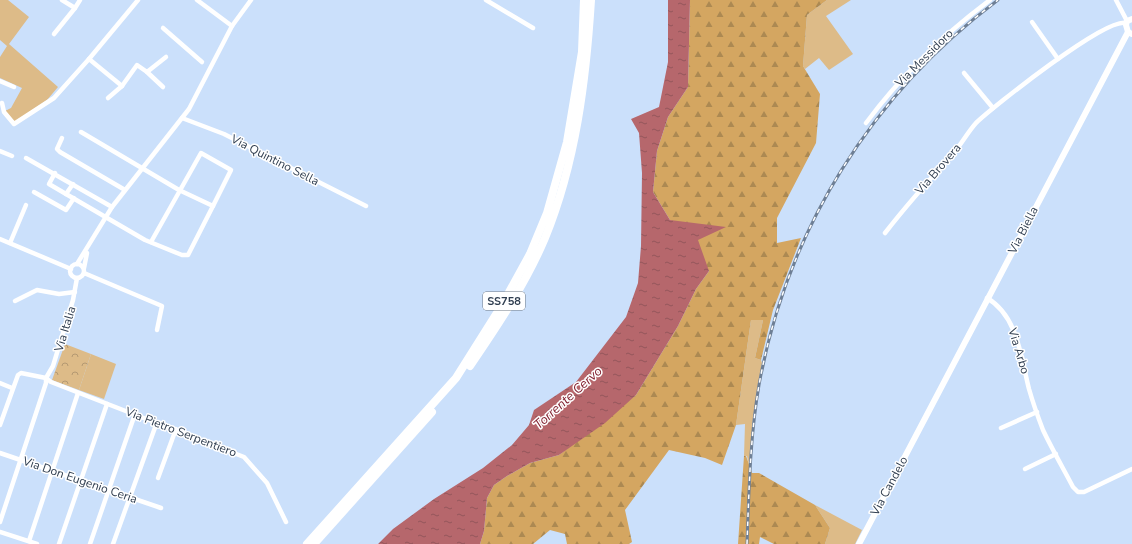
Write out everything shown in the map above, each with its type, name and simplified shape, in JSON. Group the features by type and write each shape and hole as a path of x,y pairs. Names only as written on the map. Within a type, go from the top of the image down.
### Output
{"highway":[{"name":"SS758","path":"307,544 456,378 502,305 530,254 549,206 567,142 582,52 584,0"},
{"name":"SS758","path":"314,544 460,379 492,334 522,284 545,238 562,186 574,141 587,55 591,0"}],"street":[{"path":"62,0 75,8"},
{"path":"54,34 80,0"},
{"path":"2,103 4,112 14,124 54,98 138,0"},
{"path":"197,0 232,26"},
{"path":"71,269 87,251 112,207 141,168 189,109 232,26 251,0"},
{"path":"486,0 533,28"},
{"name":"Via Messidoro","path":"866,123 881,103 936,44 953,28 990,0"},
{"path":"1116,0 1129,21 1130,33"},
{"name":"Via Brovera","path":"885,233 934,173 958,148 970,130 993,108 1058,60 1107,28 1129,21"},
{"path":"1032,22 1058,60"},
{"path":"163,28 202,62"},
{"name":"Via Biella","path":"920,429 987,298 1130,33"},
{"path":"147,72 166,57"},
{"path":"89,58 122,86"},
{"path":"108,98 122,86 137,65 164,87"},
{"path":"964,73 993,108"},
{"path":"0,81 14,87"},
{"name":"Via Quintino Sella","path":"182,118 224,134 366,206"},
{"path":"81,132 179,190 213,206"},
{"path":"62,138 57,149 60,152 125,190"},
{"path":"0,151 12,156"},
{"path":"55,173 49,184 150,242 182,255 188,255 231,170 201,153 150,242"},
{"path":"26,158 55,173 112,207"},
{"path":"66,194 73,184"},
{"path":"34,192 66,210 74,198"},
{"path":"10,243 26,205"},
{"path":"1,241 10,243 71,269"},
{"path":"71,269 71,275 77,278 82,277 87,251"},
{"path":"77,264 84,271 162,306 157,330"},
{"name":"Via Italia","path":"0,522 46,383 46,378 53,366 75,292 77,278"},
{"path":"15,301 36,290 59,294 75,292"},
{"name":"Via Arbo","path":"987,298 997,304 1010,321 1043,430 1073,487 1078,492 1084,492 1132,469"},
{"name":"Via Pietro Serpentiero","path":"12,388 16,378 21,373 46,378 51,382 78,393 176,429 244,457 267,483 286,522"},
{"path":"0,383 12,388 0,425"},
{"path":"29,541 78,393"},
{"path":"59,544 107,404"},
{"path":"1001,428 1037,412"},
{"path":"90,544 136,414"},
{"path":"113,544 157,422"},
{"path":"158,478 176,429"},
{"name":"Via Candelo","path":"859,544 920,429"},
{"name":"Via Don Eugenio Ceria","path":"0,453 161,508"},
{"path":"1025,469 1056,454"},
{"path":"0,532 37,544"}],"green space":[{"path":"0,0 8,0 29,17 9,44 58,87 47,100 15,122 5,111 11,108 22,88 0,78 0,57 7,46 0,40"},
{"path":"690,0 827,0 807,15 803,66 820,94 816,143 777,218 777,243 801,238 773,310 761,360 755,358 763,320 751,320 736,425 722,465 705,458 669,450 625,510 632,542 629,544 567,544 565,534 550,530 533,544 480,544 484,531 487,498 494,485 530,463 559,455 636,395 678,326 696,289 709,271 670,220 653,192 657,151 668,117 688,87"},
{"path":"827,0 851,0 826,16 853,54 829,70 819,58 805,69 803,66 807,15"},
{"path":"751,320 763,320 755,358 761,360 762,363 753,418 749,465 747,456 744,456 745,424 736,425"},
{"path":"65,344 91,354 79,390 52,380"},
{"path":"91,354 116,364 104,399 79,390"},
{"path":"744,456 746,456 752,473 759,473 815,505 830,528 825,544 774,544 760,537 759,544 738,544"},
{"path":"815,505 862,530 855,544 825,544 830,528"}],"water":[{"name":"Torrente Cervo","path":"668,0 690,0 688,87 668,117 657,151 653,192 670,220 726,227 698,240 709,271 696,289 678,326 636,395 605,423 559,455 530,463 494,485 487,498 484,531 480,544 378,544 393,529 434,499 483,468 512,445 529,425 534,410 576,382 626,317 638,283 641,246 642,173 639,133 631,119 659,107 668,62"}],"railway":[{"path":"747,544 752,444 759,385 772,328 790,273 814,220 842,170 874,122 911,78 953,37 998,0"}]}
